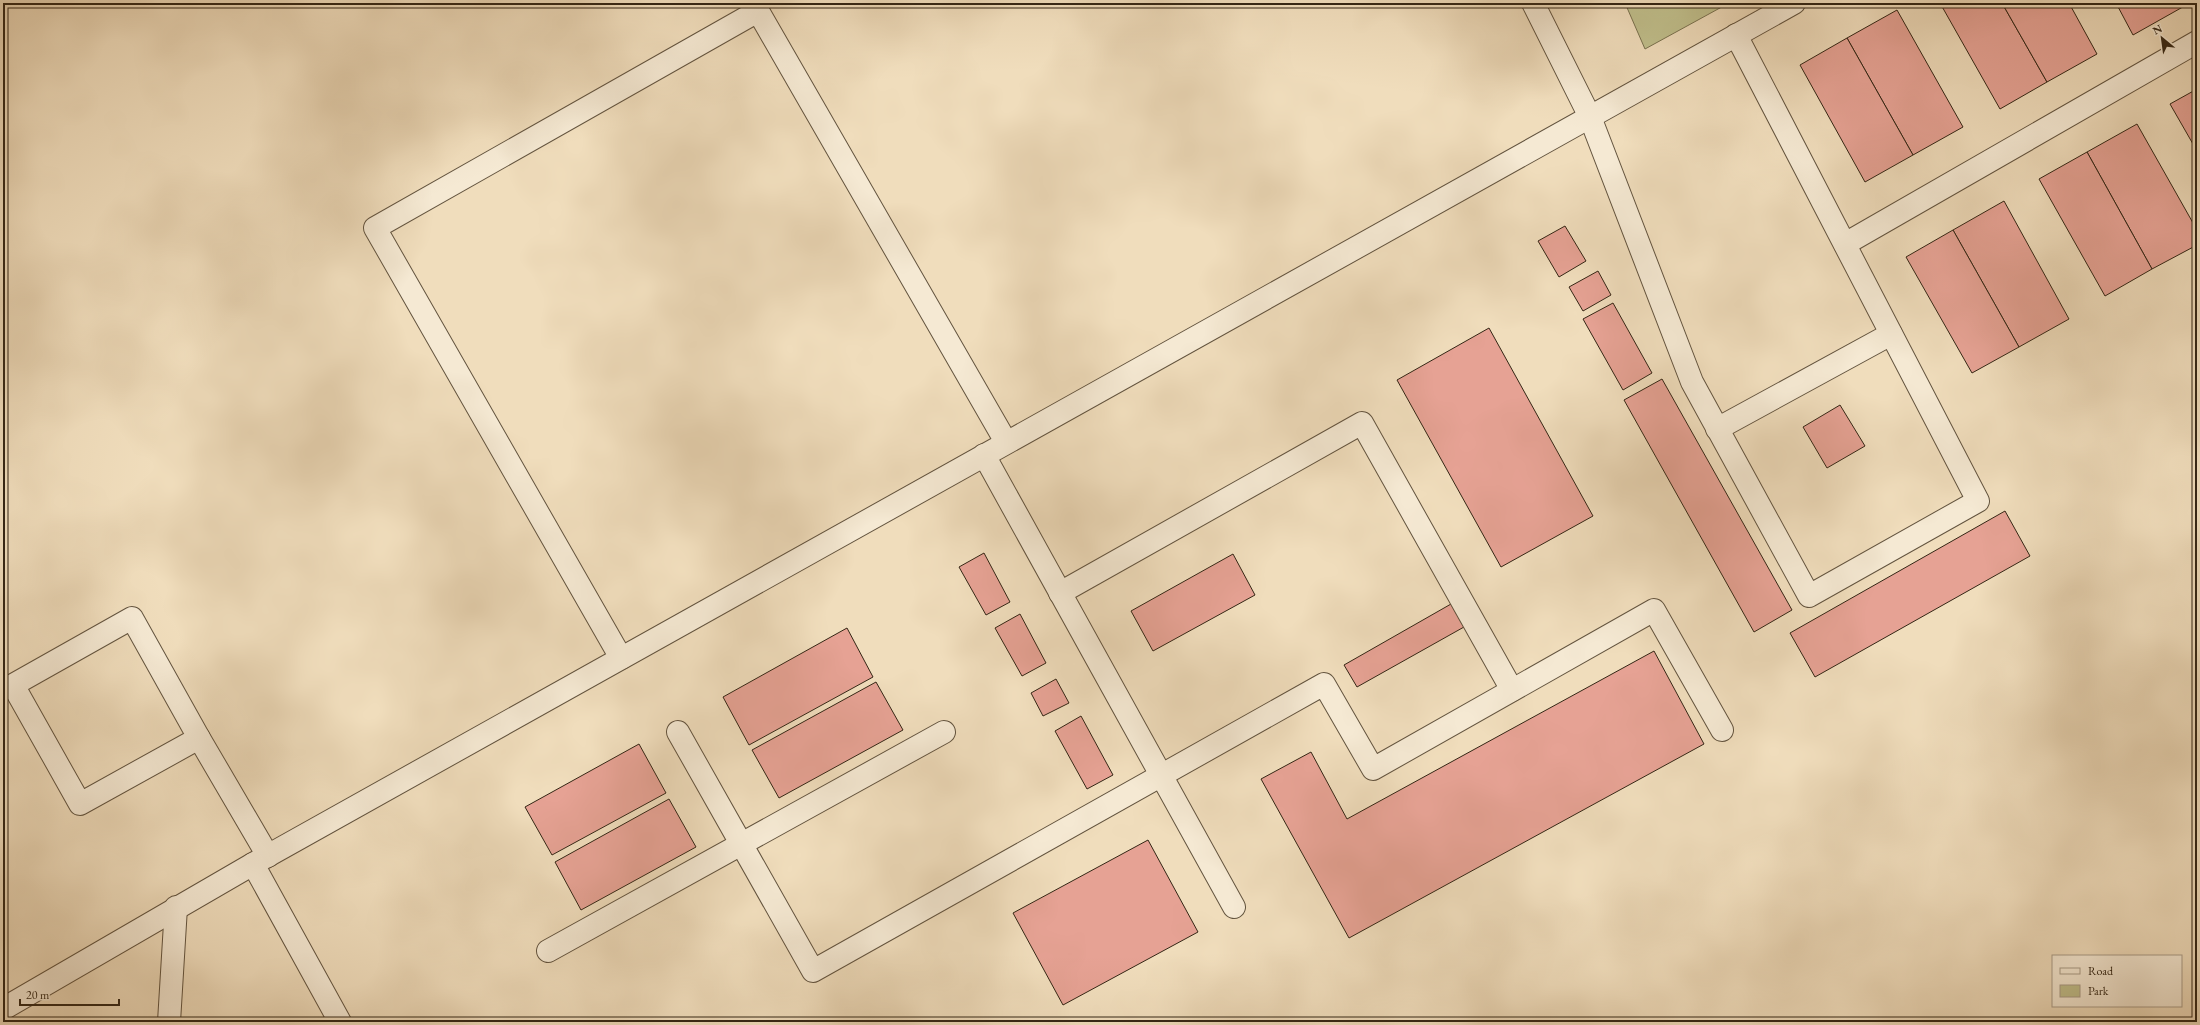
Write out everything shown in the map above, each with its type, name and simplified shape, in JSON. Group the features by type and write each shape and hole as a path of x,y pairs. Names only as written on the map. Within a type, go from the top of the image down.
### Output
{"street":[{"path":"1533,3 1590,117 1692,382 1809,596 1978,501 1736,35"},
{"path":"3,1009 176,907 1794,3"},
{"path":"620,658 375,228 758,11 1006,442"},
{"path":"1844,244 2197,42"},
{"path":"1717,429 1891,334"},
{"path":"1060,593 1362,423 1512,690"},
{"path":"984,455 1234,907"},
{"path":"678,732 813,972 1324,684 1372,769 1654,610 1722,730"},
{"path":"198,738 80,804 13,685 132,618 198,738 340,1022"},
{"path":"548,952 944,732"},
{"path":"169,1022 176,907"}],"green space":[{"path":"1625,3 1729,3 1645,49"}],"building":[{"path":"1940,3 2002,3 2047,82 2000,109"},
{"path":"2002,3 2069,3 2097,54 2047,82"},
{"path":"2116,3 2178,3 2181,8 2133,35"},
{"path":"2178,3 2189,3 2181,8"},
{"path":"1897,10 1963,127 1913,155 1847,38"},
{"path":"1847,38 1913,155 1865,182 1800,65"},
{"path":"2197,89 2197,151 2170,104"},
{"path":"2137,124 2197,230 2197,245 2152,269 2087,152"},
{"path":"2087,152 2152,269 2105,296 2039,179"},
{"path":"2004,201 2069,319 2019,347 1953,230"},
{"path":"1565,226 1586,261 1559,277 1538,241"},
{"path":"1953,230 2019,347 1972,373 1906,257"},
{"path":"1598,271 1611,295 1583,311 1569,287"},
{"path":"1613,303 1652,373 1623,390 1583,319"},
{"path":"1489,328 1593,516 1501,567 1397,380"},
{"path":"1662,379 1792,610 1754,632 1624,400"},
{"path":"1840,405 1865,446 1827,468 1803,427"},
{"path":"2005,511 2030,556 1815,677 1790,633"},
{"path":"984,553 1010,602 986,615 959,567"},
{"path":"1233,554 1255,595 1153,651 1131,611"},
{"path":"1451,604 1464,627 1357,687 1344,665"},
{"path":"1020,614 1046,663 1022,676 995,628"},
{"path":"847,628 873,677 749,745 723,697"},
{"path":"1654,651 1704,744 1349,938 1261,779 1311,752 1347,819"},
{"path":"1056,679 1069,703 1043,716 1031,693"},
{"path":"876,682 903,730 779,798 752,750"},
{"path":"1081,716 1113,775 1087,789 1055,731"},
{"path":"639,744 666,793 552,855 525,807"},
{"path":"669,799 696,847 581,910 555,862"},
{"path":"1148,840 1198,932 1063,1005 1013,913"}]}
